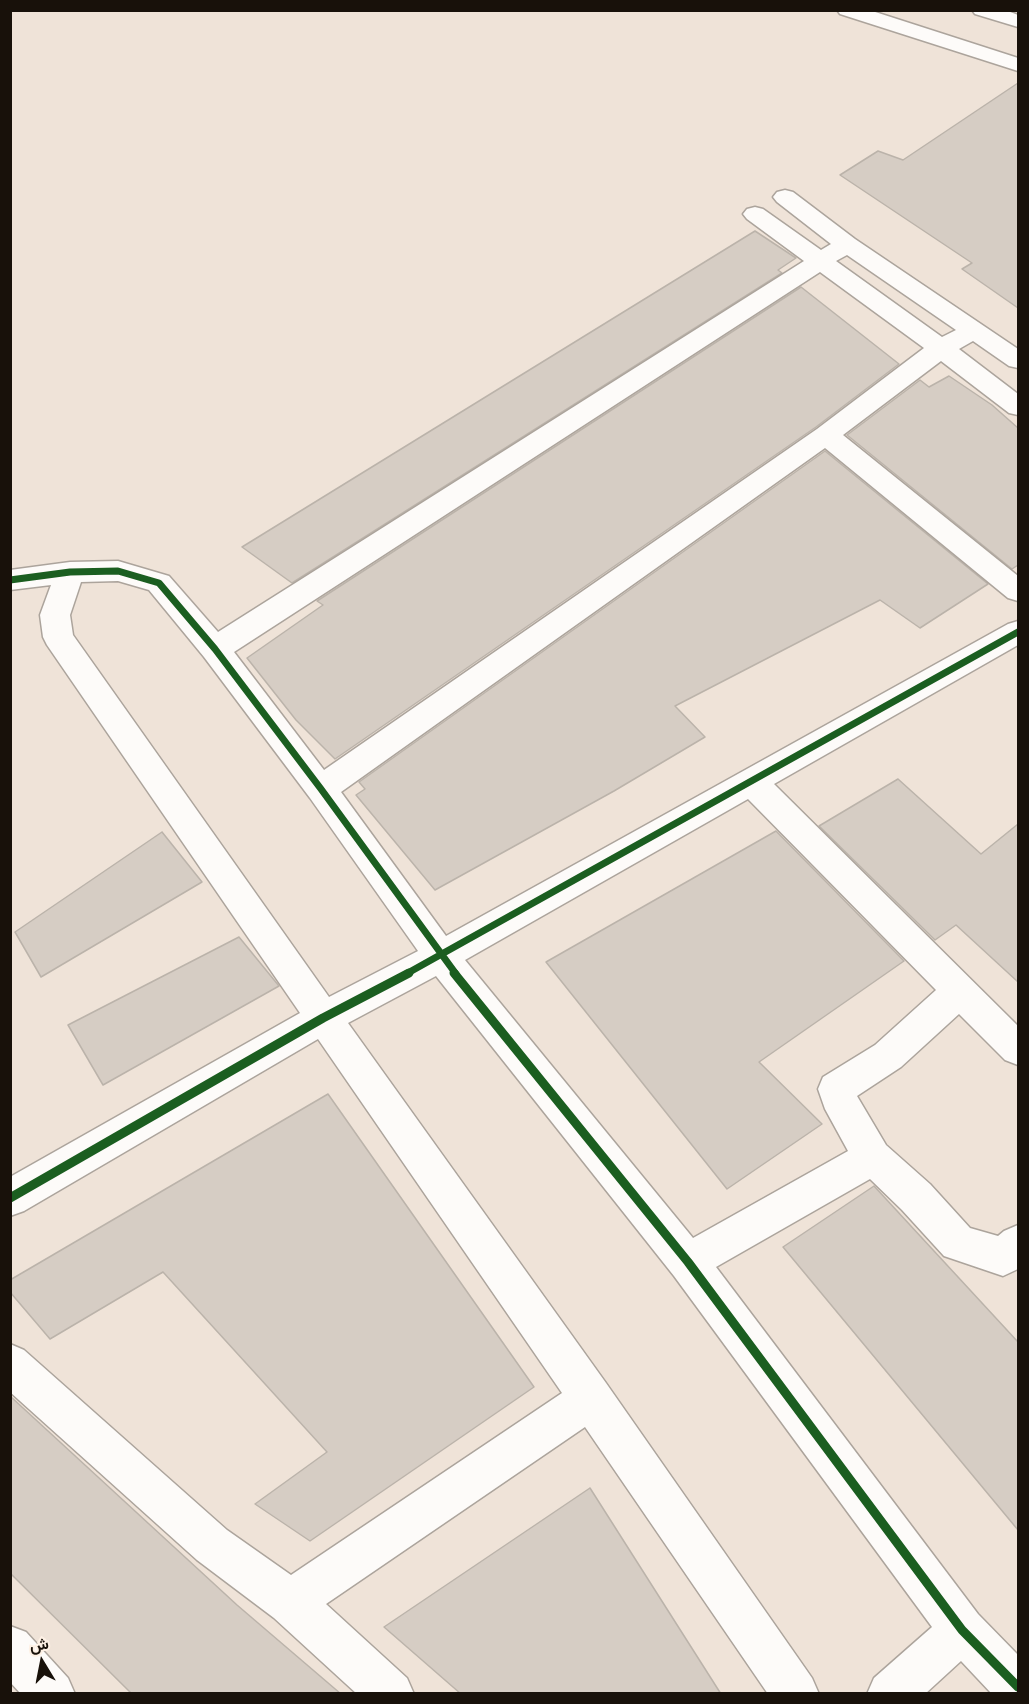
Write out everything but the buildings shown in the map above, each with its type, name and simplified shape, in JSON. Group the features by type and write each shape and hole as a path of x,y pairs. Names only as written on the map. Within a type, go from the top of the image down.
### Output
{"street":[{"path":"847,10 1018,65"},
{"path":"982,10 1018,21"},
{"path":"785,197 848,244 1018,360"},
{"path":"755,214 941,348 1018,407"},
{"path":"215,649 848,244"},
{"path":"321,789 826,435 941,348 975,330"},
{"path":"826,435 1018,591"},
{"path":"10,580 69,572 118,571 159,583 215,649 321,789 441,956 688,1262 962,1630 1018,1687"},
{"path":"69,572 55,615 58,637 796,1694"},
{"path":"10,1198 323,1018 441,956 1018,633"},
{"path":"751,781 1018,1049"},
{"path":"960,991 888,1056 836,1089 843,1109 873,1157 916,1197 958,1244 1003,1257 1018,1244"},
{"path":"688,1262 873,1157"},
{"path":"10,1364 212,1545 290,1602 391,1694"},
{"path":"290,1602 591,1398"},
{"path":"890,1694 962,1630"},
{"path":"10,1648 52,1694"}],"cycle path":[{"path":"10,580 70,572 118,571 159,583 215,649 321,789 441,956 688,1262 962,1630 1018,1687"},
{"path":"10,1198 323,1018 441,956 1018,632"}]}
